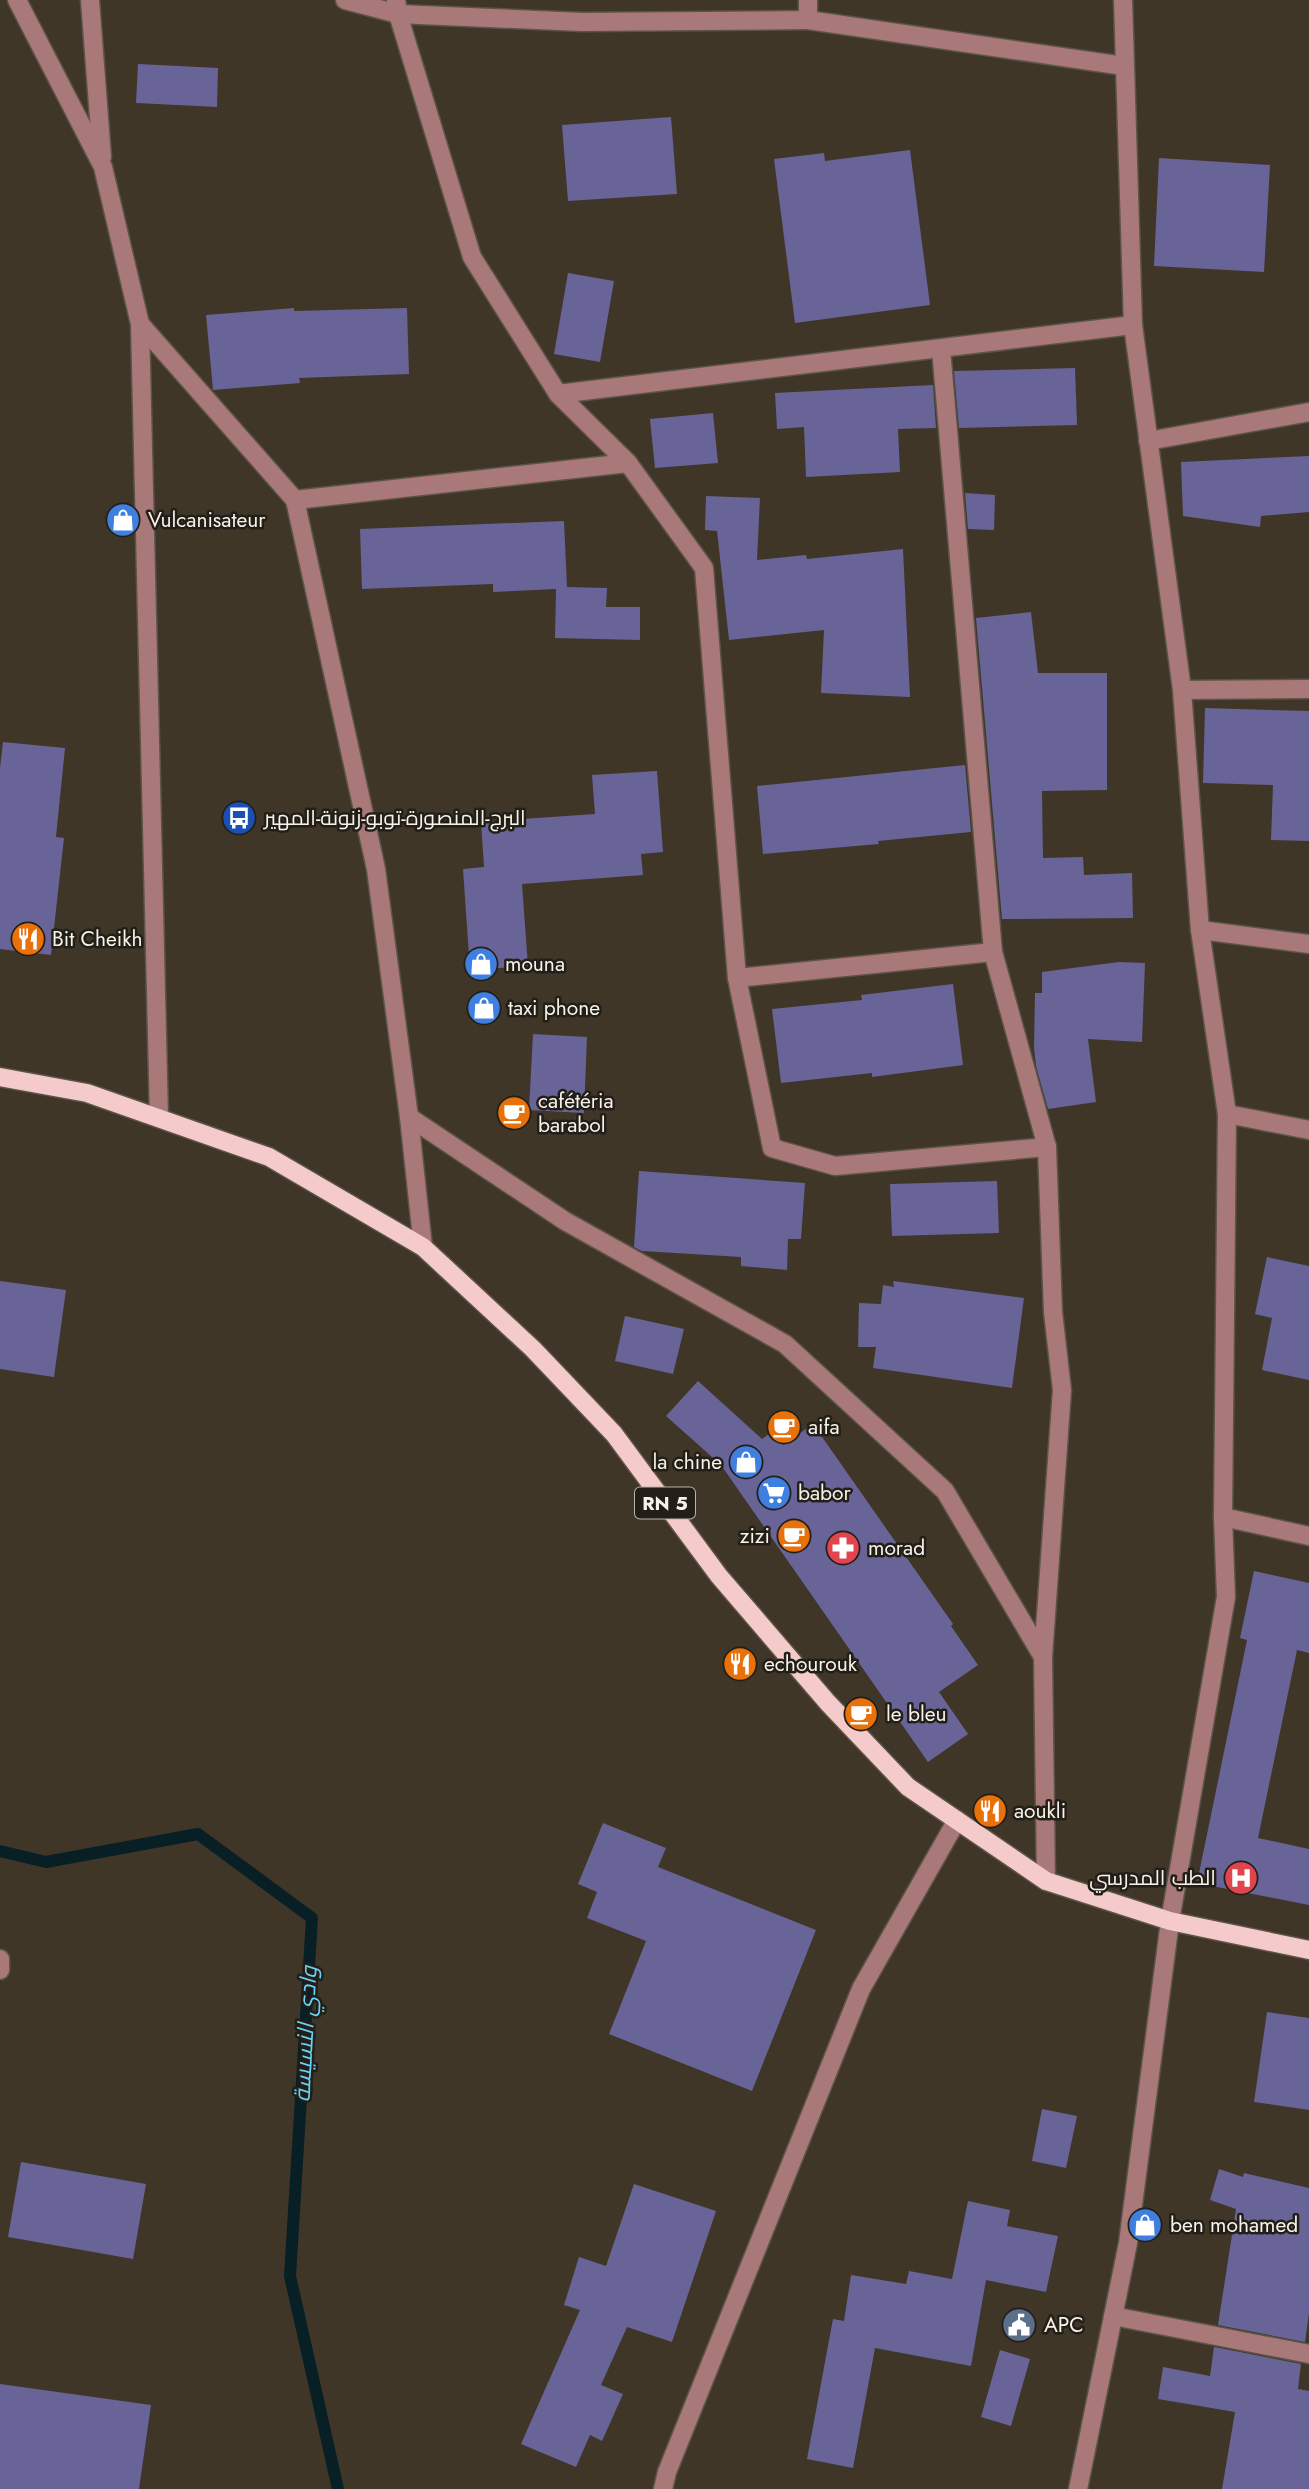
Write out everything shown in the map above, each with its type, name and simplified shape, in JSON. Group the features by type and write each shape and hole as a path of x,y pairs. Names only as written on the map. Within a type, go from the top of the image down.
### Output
{"main road":[{"name":"RN 5","path":"0,1077 87,1093 269,1157 423,1248 533,1349 614,1434 719,1576 828,1703 908,1787 1046,1881 1170,1921 1309,1950"}],"street":[{"path":"16,0 103,167"},
{"path":"90,0 103,167 140,324 159,1118"},
{"path":"345,0 397,7 582,22 808,20 1124,66"},
{"path":"808,0 808,20"},
{"path":"1077,2489 1128,2243 1170,1921 1226,1597 1223,1517 1227,1114 1200,930 1182,690 1133,325 1123,0"},
{"path":"397,7 472,257 558,394 628,463 704,568 737,978 772,1148 835,1166 1047,1147"},
{"path":"140,324 295,500 376,869 409,1117 423,1248"},
{"path":"558,394 1133,325"},
{"path":"941,349 993,952 1047,1147 1053,1312 1062,1390 1042,1657 1046,1881"},
{"path":"1148,441 1309,412"},
{"path":"295,500 628,463"},
{"path":"1182,690 1309,690"},
{"path":"1200,930 1309,944"},
{"path":"737,978 993,952"},
{"path":"1227,1114 1309,1130"},
{"path":"409,1117 565,1221 785,1344 945,1491 1042,1657"},
{"path":"1223,1517 1309,1536"},
{"path":"663,2489 672,2460 861,1989 957,1820"},
{"path":"0,1959 0,1970"},
{"path":"1113,2316 1309,2354"}],"building":[{"path":"138,64 218,68 217,107 136,103"},
{"path":"671,117 677,194 568,201 562,125"},
{"path":"910,150 930,305 795,323 774,159 824,153 825,161"},
{"path":"1159,158 1270,165 1264,272 1154,266"},
{"path":"568,273 614,281 600,362 554,354"},
{"path":"294,308 294,311 407,308 409,374 299,378 300,383 213,390 206,315"},
{"path":"1075,368 1077,425 959,428 954,371"},
{"path":"933,385 936,428 898,429 900,472 806,477 804,427 777,429 775,393"},
{"path":"713,413 718,463 655,468 650,419"},
{"path":"1309,456 1309,512 1261,516 1260,527 1183,516 1181,462"},
{"path":"965,493 995,495 994,530 968,529"},
{"path":"706,496 760,498 757,560 806,555 807,559 903,549 910,697 821,693 824,630 729,640 717,531 705,530"},
{"path":"564,521 567,587 607,588 606,607 640,607 640,640 555,638 556,589 493,592 493,584 362,589 360,529"},
{"path":"1031,612 1038,673 1107,673 1107,790 1042,791 1043,858 1083,857 1084,875 1132,873 1133,918 1002,919 976,618"},
{"path":"1205,708 1309,711 1309,841 1271,840 1273,785 1203,783"},
{"path":"3,742 65,748 56,837 64,838 51,955 0,949 0,768"},
{"path":"965,765 971,832 878,841 879,844 763,854 757,786"},
{"path":"657,771 663,852 641,854 643,875 522,884 528,966 470,970 463,869 484,867 481,822 595,814 592,775"},
{"path":"1119,962 1145,963 1142,1042 1088,1039 1096,1102 1048,1109 1034,1048 1035,993 1042,993 1042,972"},
{"path":"953,984 963,1065 872,1077 872,1073 781,1083 772,1009 862,1000 861,995"},
{"path":"533,1034 587,1037 584,1113 529,1110"},
{"path":"639,1171 805,1183 801,1239 788,1239 787,1270 741,1266 741,1257 642,1251 634,1247"},
{"path":"997,1181 999,1233 892,1236 890,1184"},
{"path":"1267,1257 1309,1266 1309,1380 1262,1370 1272,1318 1255,1314"},
{"path":"0,1281 66,1290 54,1377 0,1369"},
{"path":"893,1281 1024,1298 1012,1388 873,1368 876,1347 858,1347 859,1303 881,1304 883,1285 894,1287"},
{"path":"625,1316 684,1329 673,1374 615,1361"},
{"path":"698,1381 762,1439 773,1431 783,1445 813,1424 953,1624 951,1626 978,1665 939,1692 968,1734 928,1762 721,1465 666,1416"},
{"path":"1254,1571 1309,1583 1309,1653 1297,1650 1258,1838 1309,1849 1309,1905 1197,1883 1247,1640 1240,1638"},
{"path":"603,1823 666,1848 658,1867 816,1930 752,2091 609,2034 646,1941 587,1918 597,1892 578,1884"},
{"path":"1267,2012 1309,2018 1309,2110 1254,2102"},
{"path":"1042,2109 1077,2116 1066,2168 1032,2161"},
{"path":"21,2162 146,2184 133,2259 8,2237"},
{"path":"1219,2169 1243,2177 1244,2173 1309,2188 1309,2313 1305,2342 1218,2325 1236,2209 1210,2200"},
{"path":"634,2184 716,2211 672,2342 627,2327 601,2385 623,2394 602,2441 590,2435 576,2467 521,2444 580,2310 564,2305 579,2257 606,2266"},
{"path":"968,2201 1010,2210 1007,2226 1058,2236 1046,2292 986,2280 971,2366 875,2348 853,2468 807,2459 833,2319 844,2321 851,2275 906,2284 909,2271 952,2279"},
{"path":"1214,2347 1301,2364 1298,2389 1309,2391 1309,2489 1222,2489 1235,2412 1158,2399 1163,2367 1210,2376"},
{"path":"1000,2350 1030,2359 1011,2426 981,2417"},
{"path":"0,2384 151,2405 139,2489 0,2489"}],"waterway":[{"name":"وادي النسيسة","path":"0,1851 46,1862 198,1834 312,1918 290,2276 338,2489"}],"place":[{"name":"Vulcanisateur","path":"123,520"},
{"name":"البرج-المنصورة-توبو-زنونة-المهير","path":"239,818"},
{"name":"Bit Cheikh","path":"28,939"},
{"name":"mouna","path":"481,964"},
{"name":"taxi phone","path":"484,1008"},
{"name":"cafétéria barabol","path":"514,1113"},
{"name":"aifa","path":"784,1427"},
{"name":"la chine","path":"746,1462"},
{"name":"babor","path":"774,1493"},
{"name":"zizi","path":"794,1536"},
{"name":"morad","path":"843,1548"},
{"name":"echourouk","path":"740,1664"},
{"name":"le bleu","path":"861,1714"},
{"name":"aoukli","path":"990,1811"},
{"name":"الطب المدرسي","path":"1241,1878"},
{"name":"ben mohamed","path":"1145,2225"},
{"name":"APC","path":"1019,2325"}]}
